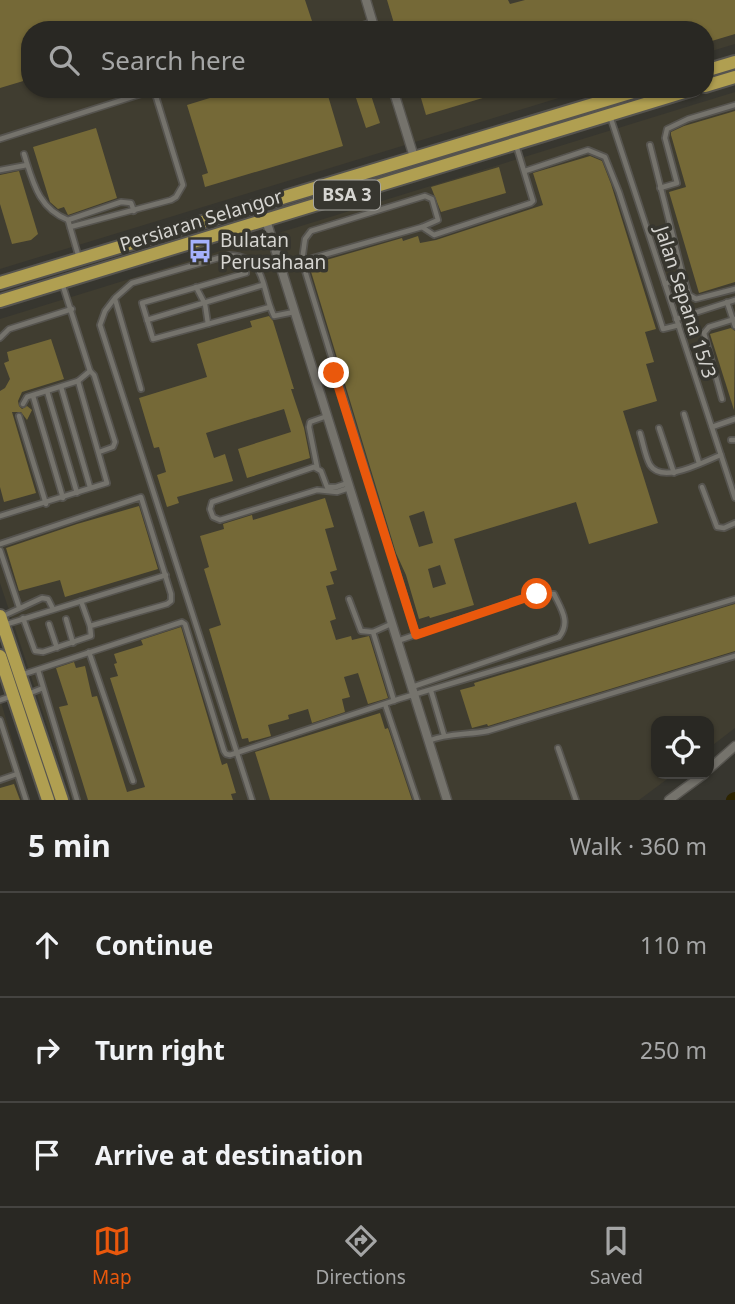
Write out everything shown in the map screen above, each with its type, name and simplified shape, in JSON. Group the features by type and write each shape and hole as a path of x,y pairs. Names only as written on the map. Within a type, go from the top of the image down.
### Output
{"main road":[{"path":"714,68 735,62"},
{"path":"714,83 735,76"},
{"name":"Persiaran Selangor","path":"0,283 613,98"},
{"name":"Persiaran Selangor","path":"0,301 665,98"},
{"path":"1,619 62,800"},
{"path":"0,656 48,800"}],"street":[{"path":"366,0 372,21"},
{"path":"396,98 414,157"},
{"path":"266,220 447,800"},
{"path":"714,765 735,746"},
{"path":"668,800 697,779"}],"lane":[{"path":"0,139 131,98"},
{"path":"70,228 176,197 183,185 158,98"},
{"path":"660,188 677,183 665,138 667,129 735,105"},
{"name":"Jalan Sepana 15/3","path":"610,115 735,498"},
{"path":"422,227 434,235 531,203 533,201 516,144"},
{"path":"650,145 689,296 705,298 735,289"},
{"path":"525,171 588,150 605,157 663,328 679,325"},
{"path":"24,154 40,199 54,214 68,220 121,202 131,203 134,211"},
{"path":"0,170 27,165"},
{"path":"281,267 302,261 422,227 438,220 432,199 425,196 311,231 305,239 302,261 416,635"},
{"path":"68,220 80,259"},
{"path":"252,800 100,325 115,298 132,283 229,255 251,260 258,268 274,316 295,312"},
{"path":"246,273 142,303 153,339 270,307"},
{"path":"665,284 683,276"},
{"path":"62,282 115,442 113,447 99,452"},
{"path":"147,320 263,285"},
{"path":"196,287 205,304 208,324"},
{"path":"115,298 141,389"},
{"path":"677,318 735,300"},
{"path":"727,302 735,326"},
{"path":"0,338 9,329 72,309"},
{"path":"722,399 704,333 709,327 734,320"},
{"path":"23,404 27,397 78,381 90,371"},
{"path":"0,516 46,504 107,482 78,381"},
{"path":"61,387 90,487"},
{"path":"47,391 78,493"},
{"path":"33,396 63,498"},
{"path":"684,414 699,463"},
{"path":"19,416 46,504"},
{"path":"327,416 310,422 309,427 317,467 327,487 349,485"},
{"path":"712,427 735,419"},
{"path":"659,428 674,473"},
{"path":"640,433 650,465 659,472 674,473 721,455"},
{"path":"317,467 212,502 210,509 213,517 220,520 317,490 337,492 349,485"},
{"path":"702,488 717,527 724,528 735,523"},
{"path":"0,544 141,498 166,575 171,601 90,626"},
{"path":"0,550 19,607"},
{"path":"1,619 23,618 166,575"},
{"path":"20,675 179,622 185,624 224,751 230,755 394,701 413,691 559,637 564,631 566,621 554,594 549,592 397,641"},
{"path":"1,619 19,607 46,598 53,609"},
{"path":"413,691 431,691 735,598"},
{"path":"349,599 361,631 373,632 392,624"},
{"path":"23,618 35,651 57,648 91,636 81,601"},
{"path":"65,619 74,643"},
{"path":"49,624 57,648"},
{"path":"373,632 394,701"},
{"path":"89,652 133,780"},
{"path":"428,741 444,735 463,736 488,731 735,656"},
{"path":"38,670 77,800"},
{"path":"27,694 43,688"},
{"path":"431,691 444,735"},
{"path":"0,700 13,695"},
{"path":"385,704 417,800"},
{"path":"0,720 26,800"},
{"path":"558,748 576,800"},
{"path":"0,780 17,774"}],"shaded area":[{"path":"0,0 735,0 735,44 714,50 714,21 21,21 21,98 559,98 0,269"},
{"path":"735,92 735,728 714,744 714,716 651,716 651,779 667,779 639,800 72,800 0,583 0,319"},
{"path":"0,699 30,800 0,800"}],"building":[{"path":"0,0 305,0 312,21 21,21 21,82 0,88"},
{"path":"387,0 508,0 510,4 525,0 735,0 735,34 714,40 714,21 393,21"},
{"path":"210,98 329,98 343,146 205,187 202,175 208,173 187,105"},
{"path":"356,98 372,98 380,123 366,128"},
{"path":"421,98 483,98 426,115"},
{"path":"735,111 735,282 699,293 669,192 686,187 671,132"},
{"path":"96,128 117,198 68,215 64,207 58,209 50,202 33,147"},
{"path":"590,156 602,161 611,184 656,329 645,332 654,362 646,364 657,401 623,411 658,523 589,544 576,502 454,539 474,605 419,619 406,575 396,553 309,265 402,238 403,241 418,236 420,243 436,240 543,205 533,173","holes":["424,511 433,543 419,547 409,516","440,565 446,584 433,588 428,569"]},
{"path":"499,167 506,193 441,212 431,187"},
{"path":"19,171 38,234 31,240 12,244 0,204 0,175"},
{"path":"269,316 273,321 294,389 291,389 304,428 310,458 247,478 238,449 291,432 284,409 206,433 214,458 225,454 233,481 177,497 179,503 167,507 157,475 166,472 159,447 154,448 139,398 207,377 197,344 252,327 250,321"},
{"path":"731,328 735,331 734,410 710,334"},
{"path":"51,339 64,379 22,392 19,406 22,409 27,406 32,410 27,420 21,412 12,412 36,493 4,502 0,487 0,391 10,379 4,363 9,361 7,352"},
{"path":"325,498 334,527 325,529 337,570 330,572 334,584 326,586 336,619 330,621 336,640 351,636 352,640 369,636 388,698 368,704 358,673 344,677 350,697 342,699 345,712 312,723 308,709 288,715 289,719 268,725 271,736 249,742 248,738 242,739 209,629 221,625 204,569 209,567 200,536 224,529 223,524 252,515 253,520"},
{"path":"139,506 158,569 65,597 60,580 19,591 6,548"},
{"path":"735,604 735,651 488,726 487,724 472,728 460,690 475,686 474,683"},
{"path":"181,627 222,765 227,763 236,793 231,794 233,800 88,800 59,707 68,705 56,668 74,662 76,668 85,666 92,697 97,696 127,792 145,787 110,678 118,676 114,654 143,645 141,640"},
{"path":"380,713 385,729 388,728 412,800 270,800 255,752"},
{"path":"14,784 20,800 0,800 0,788"}],"place":[{"name":"Bulatan Perusahaan","path":"200,251"}],"route":[{"path":"334,373 416,635 537,594"}]}
